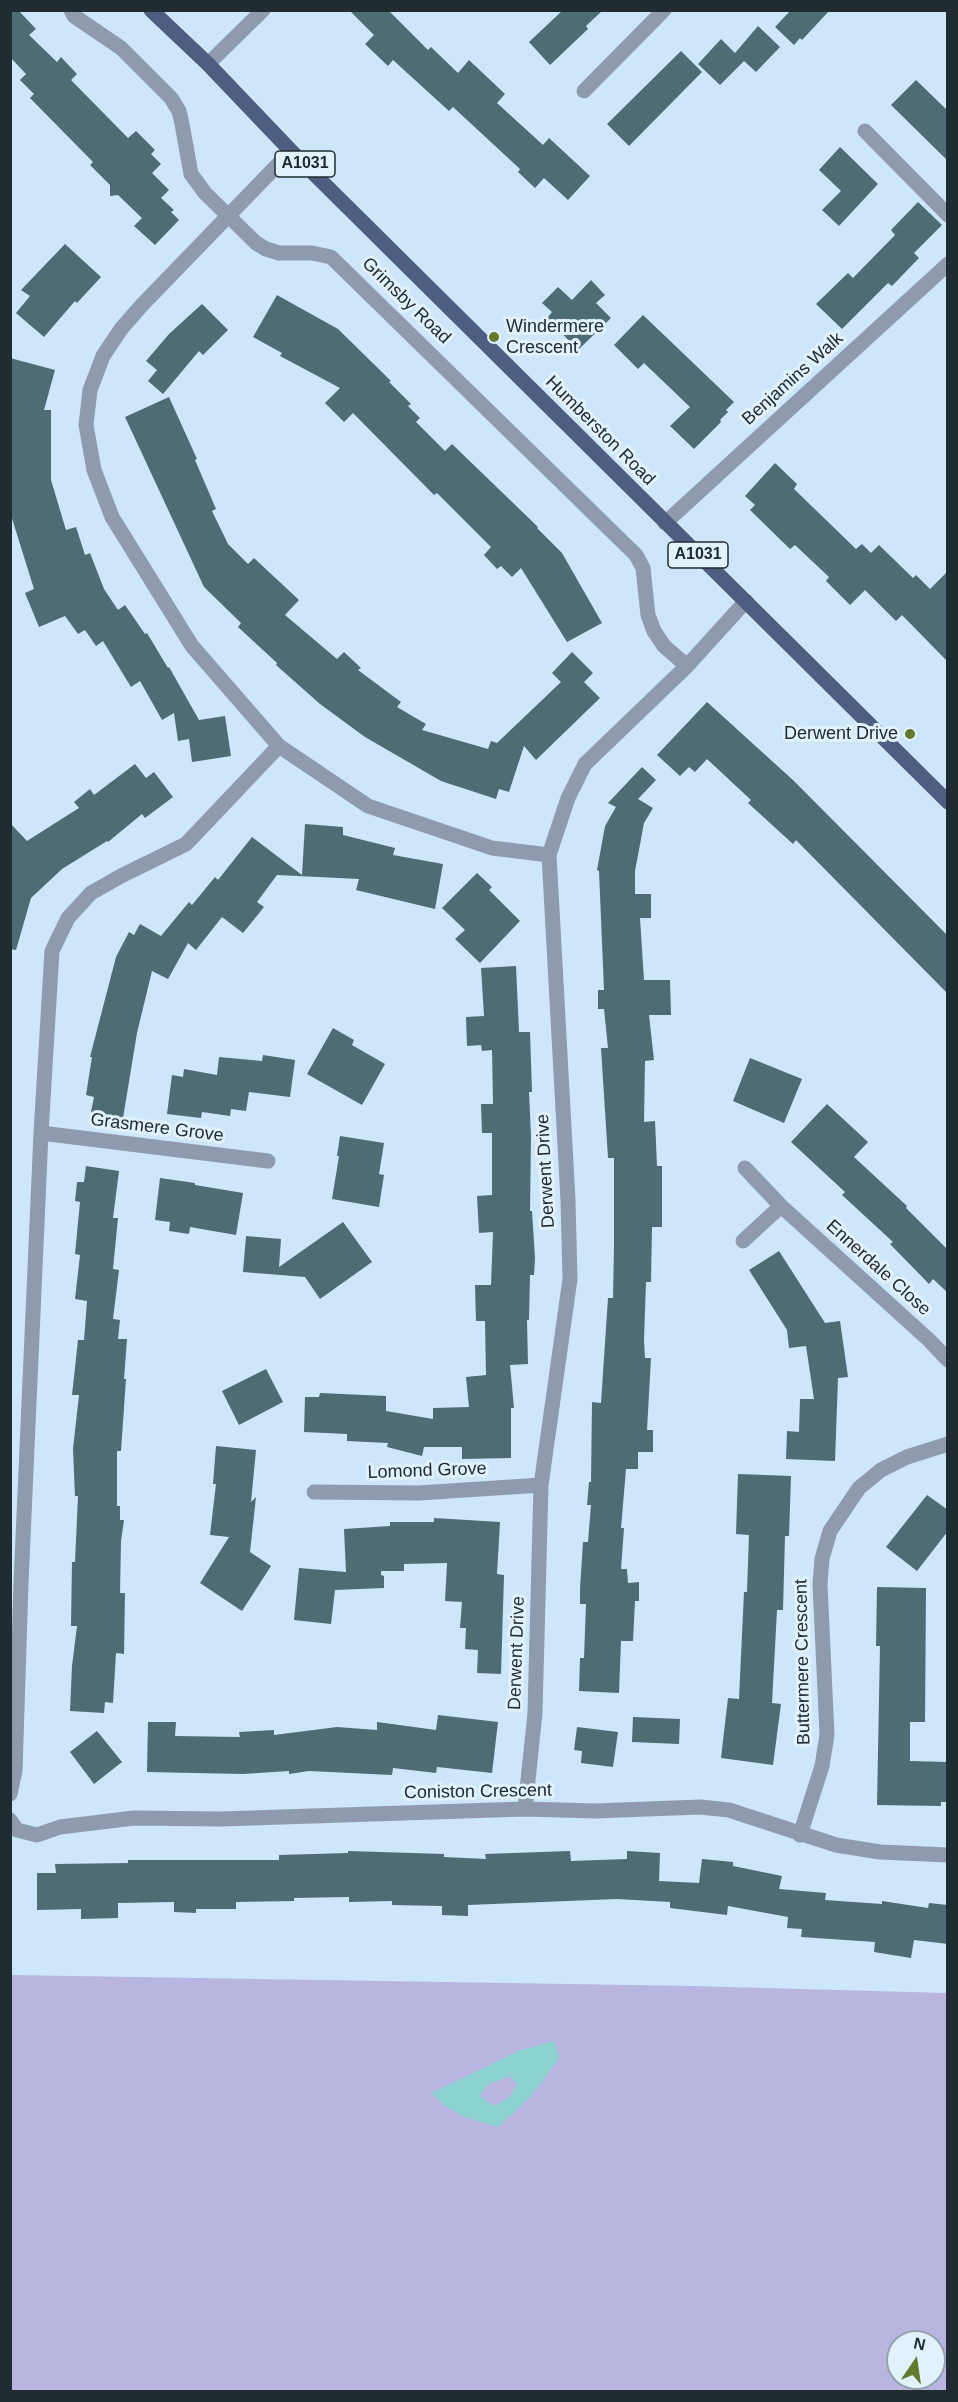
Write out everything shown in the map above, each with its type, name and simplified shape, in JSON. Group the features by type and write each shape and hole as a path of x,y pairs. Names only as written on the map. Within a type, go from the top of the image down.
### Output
{"main road":[{"name":"Humberston Road","path":"151,10 208,64 291,151 948,802"}],"street":[{"name":"Grimsby Road","path":"71,10 74,16 121,48 171,98 179,111 191,174 205,193 228,216 256,243 266,249 289,254 312,253 331,257 636,555 644,568 648,615 654,632 664,645 687,666"},
{"path":"208,64 263,10"},
{"path":"584,92 664,10"},
{"path":"865,131 948,215"},
{"path":"291,151 121,329 103,356 90,390 86,425 94,470 112,517 192,646 279,746 368,806 492,848 549,855"},
{"name":"Benjamins Walk","path":"665,523 948,264"},
{"name":"Derwent Drive","path":"525,1809 535,1713 541,1485 570,1279 568,1200 549,855 568,798 585,764 687,666 746,601"},
{"path":"10,1794 15,1771 41,1133 52,951 68,918 91,893 186,844 279,746"},
{"name":"Grasmere Grove","path":"41,1133 268,1161"},
{"name":"Ennerdale Close","path":"745,1168 781,1206 929,1340 948,1360"},
{"path":"744,1241 781,1206"},
{"name":"Buttermere Crescent","path":"800,1834 822,1766 827,1735 820,1584 822,1559 830,1531 859,1488 880,1470 907,1457 948,1444"},
{"name":"Lomond Grove","path":"314,1492 419,1493 541,1485"},
{"name":"Coniston Crescent","path":"10,1820 18,1830 37,1835 60,1827 134,1818 221,1819 525,1809 595,1811 700,1807 729,1810 836,1845 880,1852 948,1855"}],"shaded area":[{"path":"11,1975 692,1986 947,1993 947,2391 11,2392"},
{"path":"554,2041 559,2058 533,2094 498,2127 464,2117 445,2106 432,2093 518,2051","holes":["510,2076 517,2084 510,2097 495,2106 480,2096 489,2084"]}],"building":[{"path":"10,10 18,10 36,29 29,35 57,62 61,57 77,74 71,80 128,138 136,131 155,150 151,154 161,164 152,173 169,190 161,198 174,210 171,212 179,220 155,245 134,226 142,218 118,195 110,196 110,185 90,165 93,162 30,98 34,94 20,80 26,74 10,57"},
{"path":"349,10 388,10 428,50 431,47 458,73 469,60 505,94 497,103 543,145 549,138 590,176 568,200 544,178 535,188 518,172 520,169 453,107 449,111 393,60 388,66 365,44 374,35"},
{"path":"563,10 603,10 586,26 588,29 550,65 529,42"},
{"path":"791,10 830,10 802,40 800,38 794,45 775,27"},
{"path":"758,26 780,47 756,72 744,61 720,85 698,64 721,39 735,53"},
{"path":"681,51 702,72 629,146 607,124"},
{"path":"916,80 948,111 948,161 891,105"},
{"path":"840,147 878,184 839,226 822,210 841,191 819,170"},
{"path":"918,202 942,225 914,253 919,258 892,286 888,283 842,329 816,304 848,273 853,278 895,235 891,230"},
{"path":"65,244 101,277 77,303 75,301 44,337 16,313 30,296 21,290"},
{"path":"591,280 605,295 596,303 611,318 578,350 547,318 552,312 542,303 558,287 572,300"},
{"path":"277,295 338,329 391,381 389,382 411,404 408,406 420,418 416,422 445,451 452,444 538,527 562,553 602,623 567,642 521,568 512,577 501,566 497,569 484,555 491,547 437,493 434,495 353,413 344,422 325,403 340,388 280,356 282,353 253,337"},
{"path":"202,304 228,330 203,355 199,351 163,394 148,381 157,370 146,361 169,334"},
{"path":"643,315 734,402 726,410 728,412 720,420 721,422 694,449 670,426 690,407 644,363 638,369 614,345"},
{"path":"10,358 55,370 44,410 51,410 51,480 66,530 76,527 85,555 90,553 104,589 118,610 125,605 145,634 147,633 199,720 225,716 231,756 192,762 189,739 178,741 174,713 162,720 140,681 131,687 103,641 96,646 85,630 78,634 65,616 39,627 25,593 34,589 10,512"},
{"path":"169,397 197,459 195,460 216,509 212,511 228,544 248,564 254,558 299,600 285,615 337,659 344,652 361,668 358,670 401,702 397,707 426,724 422,730 488,749 491,741 497,743 561,682 552,673 572,652 593,673 584,682 600,698 536,760 524,746 509,792 499,789 496,799 441,781 365,737 320,704 276,665 277,663 238,627 241,623 204,587 125,417"},
{"path":"775,463 797,484 794,489 856,549 862,544 871,553 879,545 913,578 916,575 930,589 948,571 948,662 902,615 896,621 865,590 850,605 826,581 829,577 795,545 790,549 750,510 755,505 745,496"},
{"path":"707,702 794,781 948,936 948,994 796,840 793,844 748,803 751,800 707,759 695,772 689,767 680,776 657,755"},
{"path":"135,764 146,778 154,772 173,797 145,818 142,814 108,842 62,869 31,898 16,950 10,949 10,823 27,841 79,808 74,802 90,789 94,795"},
{"path":"642,767 656,780 638,799 653,808 644,823 635,871 635,894 651,894 651,918 640,918 644,980 670,980 671,1015 649,1015 654,1060 645,1061 644,1122 655,1121 657,1166 662,1166 662,1227 652,1227 651,1282 646,1282 644,1340 645,1358 651,1358 647,1430 653,1430 653,1452 638,1452 638,1469 626,1469 621,1528 624,1528 621,1569 627,1569 628,1583 639,1582 639,1601 635,1601 633,1641 621,1641 619,1693 579,1691 580,1658 584,1658 586,1604 580,1604 583,1542 588,1542 591,1505 587,1505 589,1482 591,1482 592,1402 601,1403 608,1298 613,1298 614,1158 608,1158 601,1048 608,1048 604,1009 598,1009 598,990 604,990 599,871 597,870 605,826 616,807 608,803"},
{"path":"305,824 343,827 343,835 395,848 393,855 443,864 435,909 356,890 359,879 277,875 257,902 264,907 243,933 222,917 196,950 188,943 168,979 152,971 137,1033 123,1118 91,1112 94,1097 86,1095 92,1057 90,1057 116,957 129,932 134,935 140,924 161,936 189,902 192,905 215,877 218,880 252,837 302,875"},
{"path":"477,873 492,887 489,890 520,921 480,963 455,939 465,930 442,908"},
{"path":"516,966 519,1032 530,1032 532,1092 529,1092 530,1211 532,1211 535,1258 534,1275 530,1275 529,1320 527,1320 528,1364 510,1365 514,1408 511,1408 511,1458 462,1459 462,1447 424,1447 422,1456 387,1447 388,1443 347,1441 347,1434 304,1432 305,1397 319,1397 320,1393 386,1396 386,1411 433,1419 433,1408 469,1407 466,1377 486,1375 485,1321 476,1321 475,1285 491,1285 493,1232 479,1233 477,1196 492,1195 492,1133 482,1133 481,1104 493,1104 492,1050 482,1051 481,1045 467,1046 466,1017 484,1016 481,968"},
{"path":"333,1028 354,1040 352,1045 385,1064 362,1105 307,1074"},
{"path":"263,1055 295,1060 290,1097 249,1092 246,1111 231,1109 230,1116 202,1112 201,1118 167,1114 172,1075 183,1077 184,1069 217,1075 219,1057 262,1061"},
{"path":"750,1058 802,1079 784,1123 733,1101"},
{"path":"827,1104 868,1142 854,1157 907,1206 906,1208 948,1250 948,1293 933,1279 929,1284 890,1244 893,1242 842,1195 845,1192 791,1142"},
{"path":"340,1136 384,1143 379,1174 384,1175 379,1207 332,1199"},
{"path":"86,1166 119,1171 113,1218 118,1218 113,1269 119,1270 113,1319 120,1320 118,1339 127,1339 121,1451 117,1451 117,1506 120,1506 120,1520 124,1520 121,1541 120,1593 125,1593 124,1654 116,1653 113,1703 105,1702 104,1713 70,1711 77,1626 71,1626 72,1562 75,1562 78,1496 75,1496 73,1449 79,1395 72,1395 78,1340 84,1340 87,1301 75,1299 80,1255 75,1254 80,1202 75,1201 77,1182 84,1182"},
{"path":"160,1178 243,1193 236,1235 190,1227 189,1234 169,1231 170,1222 155,1220"},
{"path":"343,1222 372,1262 320,1299 305,1277 243,1272 246,1236 281,1239 279,1267"},
{"path":"779,1251 825,1323 840,1321 848,1377 838,1378 835,1461 786,1459 787,1431 799,1432 800,1399 814,1399 806,1346 789,1348 787,1330 749,1270"},
{"path":"266,1369 283,1402 239,1425 222,1391"},
{"path":"216,1446 256,1450 251,1502 256,1497 250,1552 271,1566 242,1611 200,1583 229,1537 210,1535 216,1484 213,1484"},
{"path":"738,1474 791,1476 789,1536 785,1536 783,1610 777,1610 772,1703 781,1704 773,1765 721,1758 728,1698 739,1699 744,1592 747,1592 749,1535 736,1534"},
{"path":"927,1495 948,1510 948,1531 917,1571 886,1547"},
{"path":"434,1518 500,1522 497,1574 504,1575 501,1674 477,1673 478,1650 465,1649 466,1628 460,1628 462,1602 445,1601 447,1563 404,1564 404,1571 381,1571 381,1575 384,1576 384,1588 335,1590 331,1624 294,1620 299,1568 346,1572 344,1529 390,1526 390,1522 434,1522"},
{"path":"877,1587 926,1588 925,1722 910,1722 910,1761 948,1762 948,1802 941,1802 941,1806 877,1805 880,1646 876,1646"},
{"path":"438,1715 498,1722 492,1773 437,1767 436,1773 393,1768 392,1775 309,1771 289,1774 289,1771 243,1774 147,1772 148,1722 176,1722 175,1736 240,1737 239,1732 274,1730 274,1735 337,1727 377,1730 377,1722 436,1730"},
{"path":"633,1717 680,1719 679,1744 632,1742"},
{"path":"577,1727 618,1732 613,1767 581,1763 582,1751 574,1750"},
{"path":"97,1731 122,1762 94,1784 70,1752"},
{"path":"348,1851 444,1854 444,1857 486,1859 485,1854 570,1851 571,1861 627,1859 627,1851 660,1853 659,1881 699,1883 702,1859 733,1862 733,1866 782,1876 779,1889 826,1893 825,1900 882,1904 882,1901 928,1908 929,1903 948,1905 948,1944 914,1940 911,1958 874,1952 875,1942 801,1937 802,1929 787,1928 788,1917 728,1906 727,1915 670,1908 670,1902 617,1899 468,1905 468,1916 442,1915 442,1906 392,1905 392,1901 349,1902 349,1897 236,1902 236,1909 196,1909 196,1913 174,1912 174,1902 118,1903 118,1918 81,1919 81,1909 37,1910 37,1873 56,1873 55,1864 128,1863 128,1860 279,1860 279,1855 348,1853"}],"place":[{"name":"Windermere Crescent","path":"494,337"},
{"name":"Derwent Drive","path":"910,734"}]}
